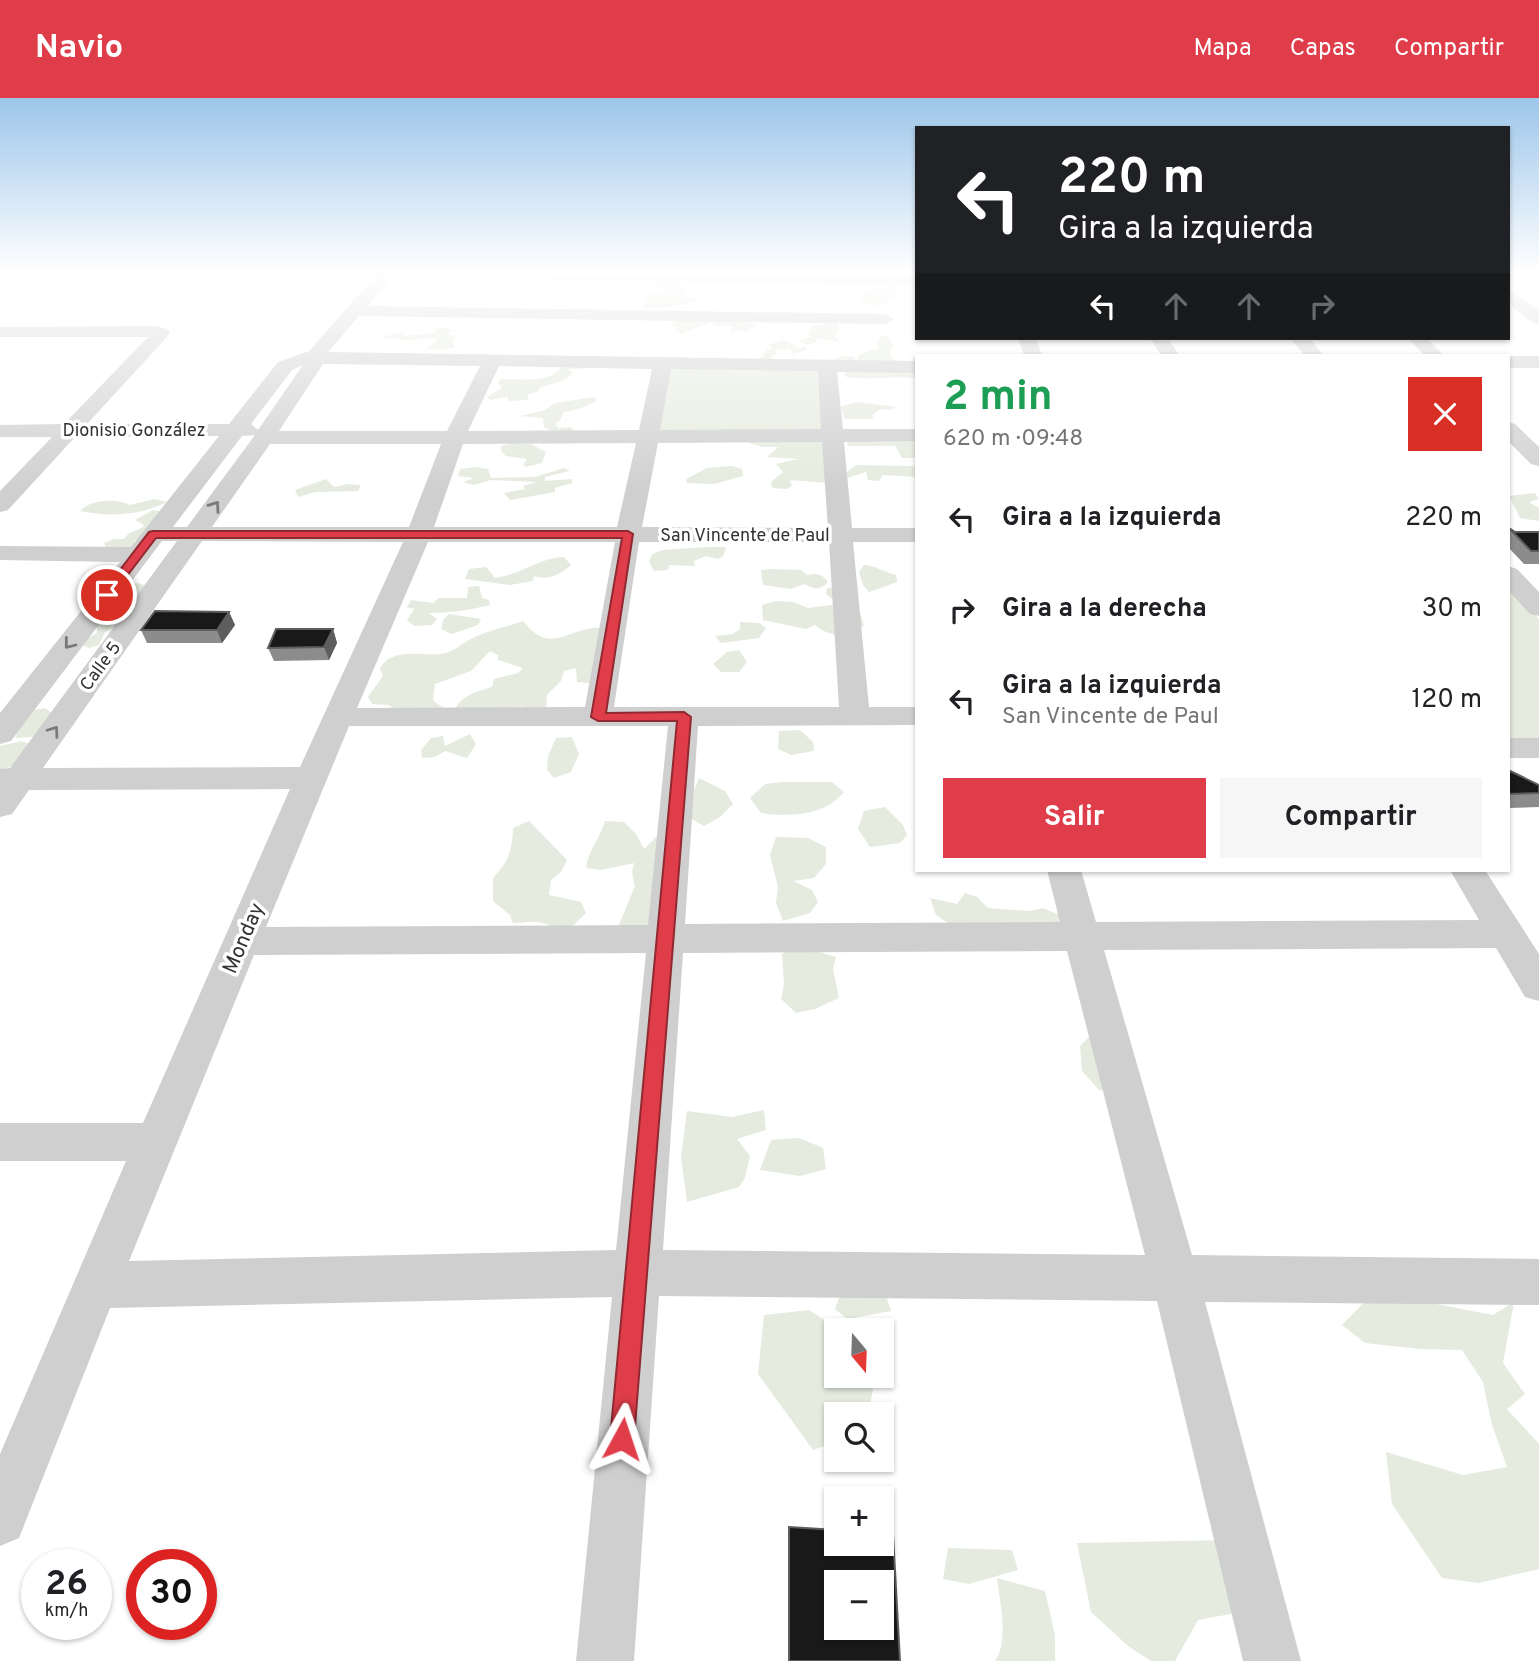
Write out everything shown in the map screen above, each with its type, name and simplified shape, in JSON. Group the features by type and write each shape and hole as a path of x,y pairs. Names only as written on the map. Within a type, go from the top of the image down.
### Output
{"street":[{"path":"0,505 150,346"},
{"name":"Calle 5","path":"0,806 10,779 195,534 325,346"},
{"path":"623,363 626,346"},
{"path":"888,346 891,366"},
{"name":"Calle 5","path":"0,734 285,366 317,355"},
{"path":"317,355 492,361 915,367"},
{"name":"Monday","path":"0,1519 95,1285 311,778 419,534 454,438 492,361"},
{"path":"1510,362 1539,362"},
{"path":"598,717 628,534 663,363"},
{"path":"827,366 855,717"},
{"name":"Dionisio González","path":"0,431 233,430 266,434 454,438 915,435"},
{"path":"1510,430 1539,459"},
{"name":"San Vincente de Paul","path":"153,534 915,535"},
{"path":"0,553 138,555"},
{"path":"1510,576 1539,608"},
{"path":"340,717 915,716"},
{"path":"605,1661 635,1273 684,717"},
{"path":"1510,748 1539,748"},
{"path":"10,779 311,778"},
{"path":"1065,872 1175,1280 1272,1661"},
{"path":"1468,872 1539,986"},
{"path":"242,941 1507,934"},
{"path":"0,1143 157,1142"},
{"path":"95,1285 635,1273 1539,1282"}],"shaded area":[{"path":"430,346 455,347 445,350 425,349"},
{"path":"770,346 806,347 807,350 793,354 790,349 775,350 777,353 768,360 822,367 832,435 659,433 670,365 756,359 763,357 766,349 773,350"},
{"path":"878,346 893,346 890,350 891,357 897,362 915,364 915,379 846,377 843,370 829,361 843,356 855,357 854,361 858,362 858,356 870,350 878,350"},
{"path":"563,366 591,368 568,369 573,373 565,380 539,388 539,391 527,395 529,400 508,401 508,397 490,400 487,397 502,388 498,382 501,379 542,378 557,372"},
{"path":"594,397 597,400 589,405 564,412 555,424 559,428 571,427 574,431 555,433 544,427 543,418 520,416 545,410 555,403"},
{"path":"856,402 896,407 891,410 881,409 872,415 874,419 845,419 840,407"},
{"path":"750,438 819,439 834,466 823,466 829,470 828,483 790,480 792,486 786,489 772,488 771,482 783,472 776,464 798,459 767,457 778,447 762,447 749,443"},
{"path":"915,440 915,458 902,458 895,446 848,446 847,443"},
{"path":"513,443 531,444 546,452 542,463 526,467 523,465 527,459 506,456 501,451 501,446"},
{"path":"856,465 915,467 915,477 883,475 879,481 868,480 866,472 847,478 845,474"},
{"path":"732,466 742,469 743,476 714,484 687,483 686,479 707,468"},
{"path":"564,468 570,471 545,477 545,481 572,479 572,483 555,488 555,492 510,500 504,493 525,489 523,486 536,482 491,480 474,485 463,482 474,478 458,476 460,469 488,469 491,478 535,477"},
{"path":"326,479 334,487 361,485 358,491 316,492 298,497 295,490"},
{"path":"1535,493 1539,499 1529,502 1539,508 1539,521 1520,518 1510,496"},
{"path":"154,499 167,502 124,514 80,511 97,502 119,501 130,505"},
{"path":"153,510 165,512 143,538 134,541 134,548 106,548 104,543 124,539 143,527 144,525 135,520"},
{"path":"726,547 723,556 718,559 706,556 694,561 695,566 669,565 668,570 654,571 649,562 652,554 663,550"},
{"path":"564,557 571,565 559,574 549,577 534,576 533,581 510,585 465,579 469,569 486,567 495,578 513,574 546,560"},
{"path":"864,565 896,575 897,582 869,592 863,585 859,572"},
{"path":"761,570 801,570 807,575 821,576 828,582 817,588 804,584 791,589 763,585"},
{"path":"138,583 147,586 134,606 121,612 118,626 105,632 99,645 89,648 84,646 85,640 97,633 97,624 125,585"},
{"path":"479,586 482,598 489,600 490,605 429,613 437,619 432,625 414,626 407,620 414,609 407,607 411,600 433,603 439,598 467,598 468,587"},
{"path":"1510,587 1539,619 1539,743 1510,745"},
{"path":"827,588 841,588 860,613 864,626 840,635 815,625 806,629 763,620 762,605 776,601 793,602 808,608 839,604 826,594"},
{"path":"449,614 481,619 478,625 452,634 441,629 443,620"},
{"path":"523,621 540,636 548,638 563,637 592,628 614,630 598,684 577,682 576,668 564,671 561,681 547,695 546,707 531,712 520,706 511,716 451,716 467,696 492,687 494,679 518,673 523,668 498,660 498,655 490,651 471,671 435,684 433,700 443,708 399,712 389,705 372,704 368,697 383,676 380,669 393,657 446,653 471,639"},
{"path":"740,622 759,623 766,628 759,638 721,643 715,636 733,634 740,629"},
{"path":"739,650 747,662 739,672 721,672 713,664 727,652"},
{"path":"45,708 53,714 34,737 15,738 28,711"},
{"path":"800,730 813,742 814,751 791,755 778,749 779,731"},
{"path":"470,734 476,744 467,758 445,751 435,757 422,758 421,750 431,738 443,736 445,746"},
{"path":"572,737 579,754 571,772 554,778 547,770 548,756 556,738"},
{"path":"21,741 32,745 23,763 0,770 0,746"},
{"path":"699,778 725,791 733,804 720,817 704,826 690,818 691,797"},
{"path":"832,782 844,792 827,806 806,813 761,813 750,798 765,784"},
{"path":"885,807 903,825 907,835 900,843 870,847 858,829 864,811"},
{"path":"529,821 567,860 561,872 551,880 549,895 581,902 586,913 565,929 536,922 513,923 510,915 493,901 493,878 509,855 513,828"},
{"path":"605,821 624,822 636,834 644,849 656,837 684,850 661,928 618,927 635,886 632,872 634,863 601,870 586,868"},
{"path":"776,837 808,838 826,847 826,864 814,878 793,881 812,890 818,902 810,913 783,921 776,903 778,887 770,855"},
{"path":"965,893 977,897 988,908 1030,911 1043,908 1057,914 1060,904 1084,928 954,927 936,915 930,898 957,904"},
{"path":"804,943 819,952 836,957 833,969 839,998 815,1009 796,1013 781,999 784,984 782,954"},
{"path":"1091,1035 1129,1075 1100,1091 1082,1071 1080,1046"},
{"path":"764,1110 766,1130 737,1139 750,1156 745,1178 739,1187 687,1202 681,1157 687,1111 732,1117"},
{"path":"799,1138 823,1148 826,1169 800,1176 760,1170 771,1140"},
{"path":"845,1280 881,1280 891,1311 846,1318 835,1309"},
{"path":"1374,1292 1493,1315 1514,1302 1503,1363 1525,1394 1507,1409 1539,1444 1539,1569 1478,1583 1442,1578 1392,1504 1386,1452 1463,1475 1507,1467 1492,1425 1483,1382 1462,1350 1365,1343 1342,1325"},
{"path":"809,1310 824,1320 824,1388 873,1388 870,1402 824,1402 824,1446 813,1450 758,1374 764,1315"},
{"path":"1230,1540 1241,1612 1198,1620 1175,1661 1151,1661 1128,1646 1091,1612 1077,1543"},
{"path":"948,1548 1012,1550 1018,1570 969,1584 943,1579"},
{"path":"997,1578 1045,1591 1055,1635 1055,1661 995,1661 1003,1632"}],"building":[{"path":"1510,529 1515,532 1539,532 1539,551 1531,551"},
{"path":"155,611 229,612 217,630 141,630"},
{"path":"276,629 333,629 324,647 268,648"},
{"path":"1510,771 1539,785 1539,793 1510,794"},
{"path":"789,1527 824,1529 824,1556 894,1556 894,1552 900,1661 789,1661"}],"route":[{"path":"107,595 153,534 628,534 598,717 684,717 622,1439"}]}
